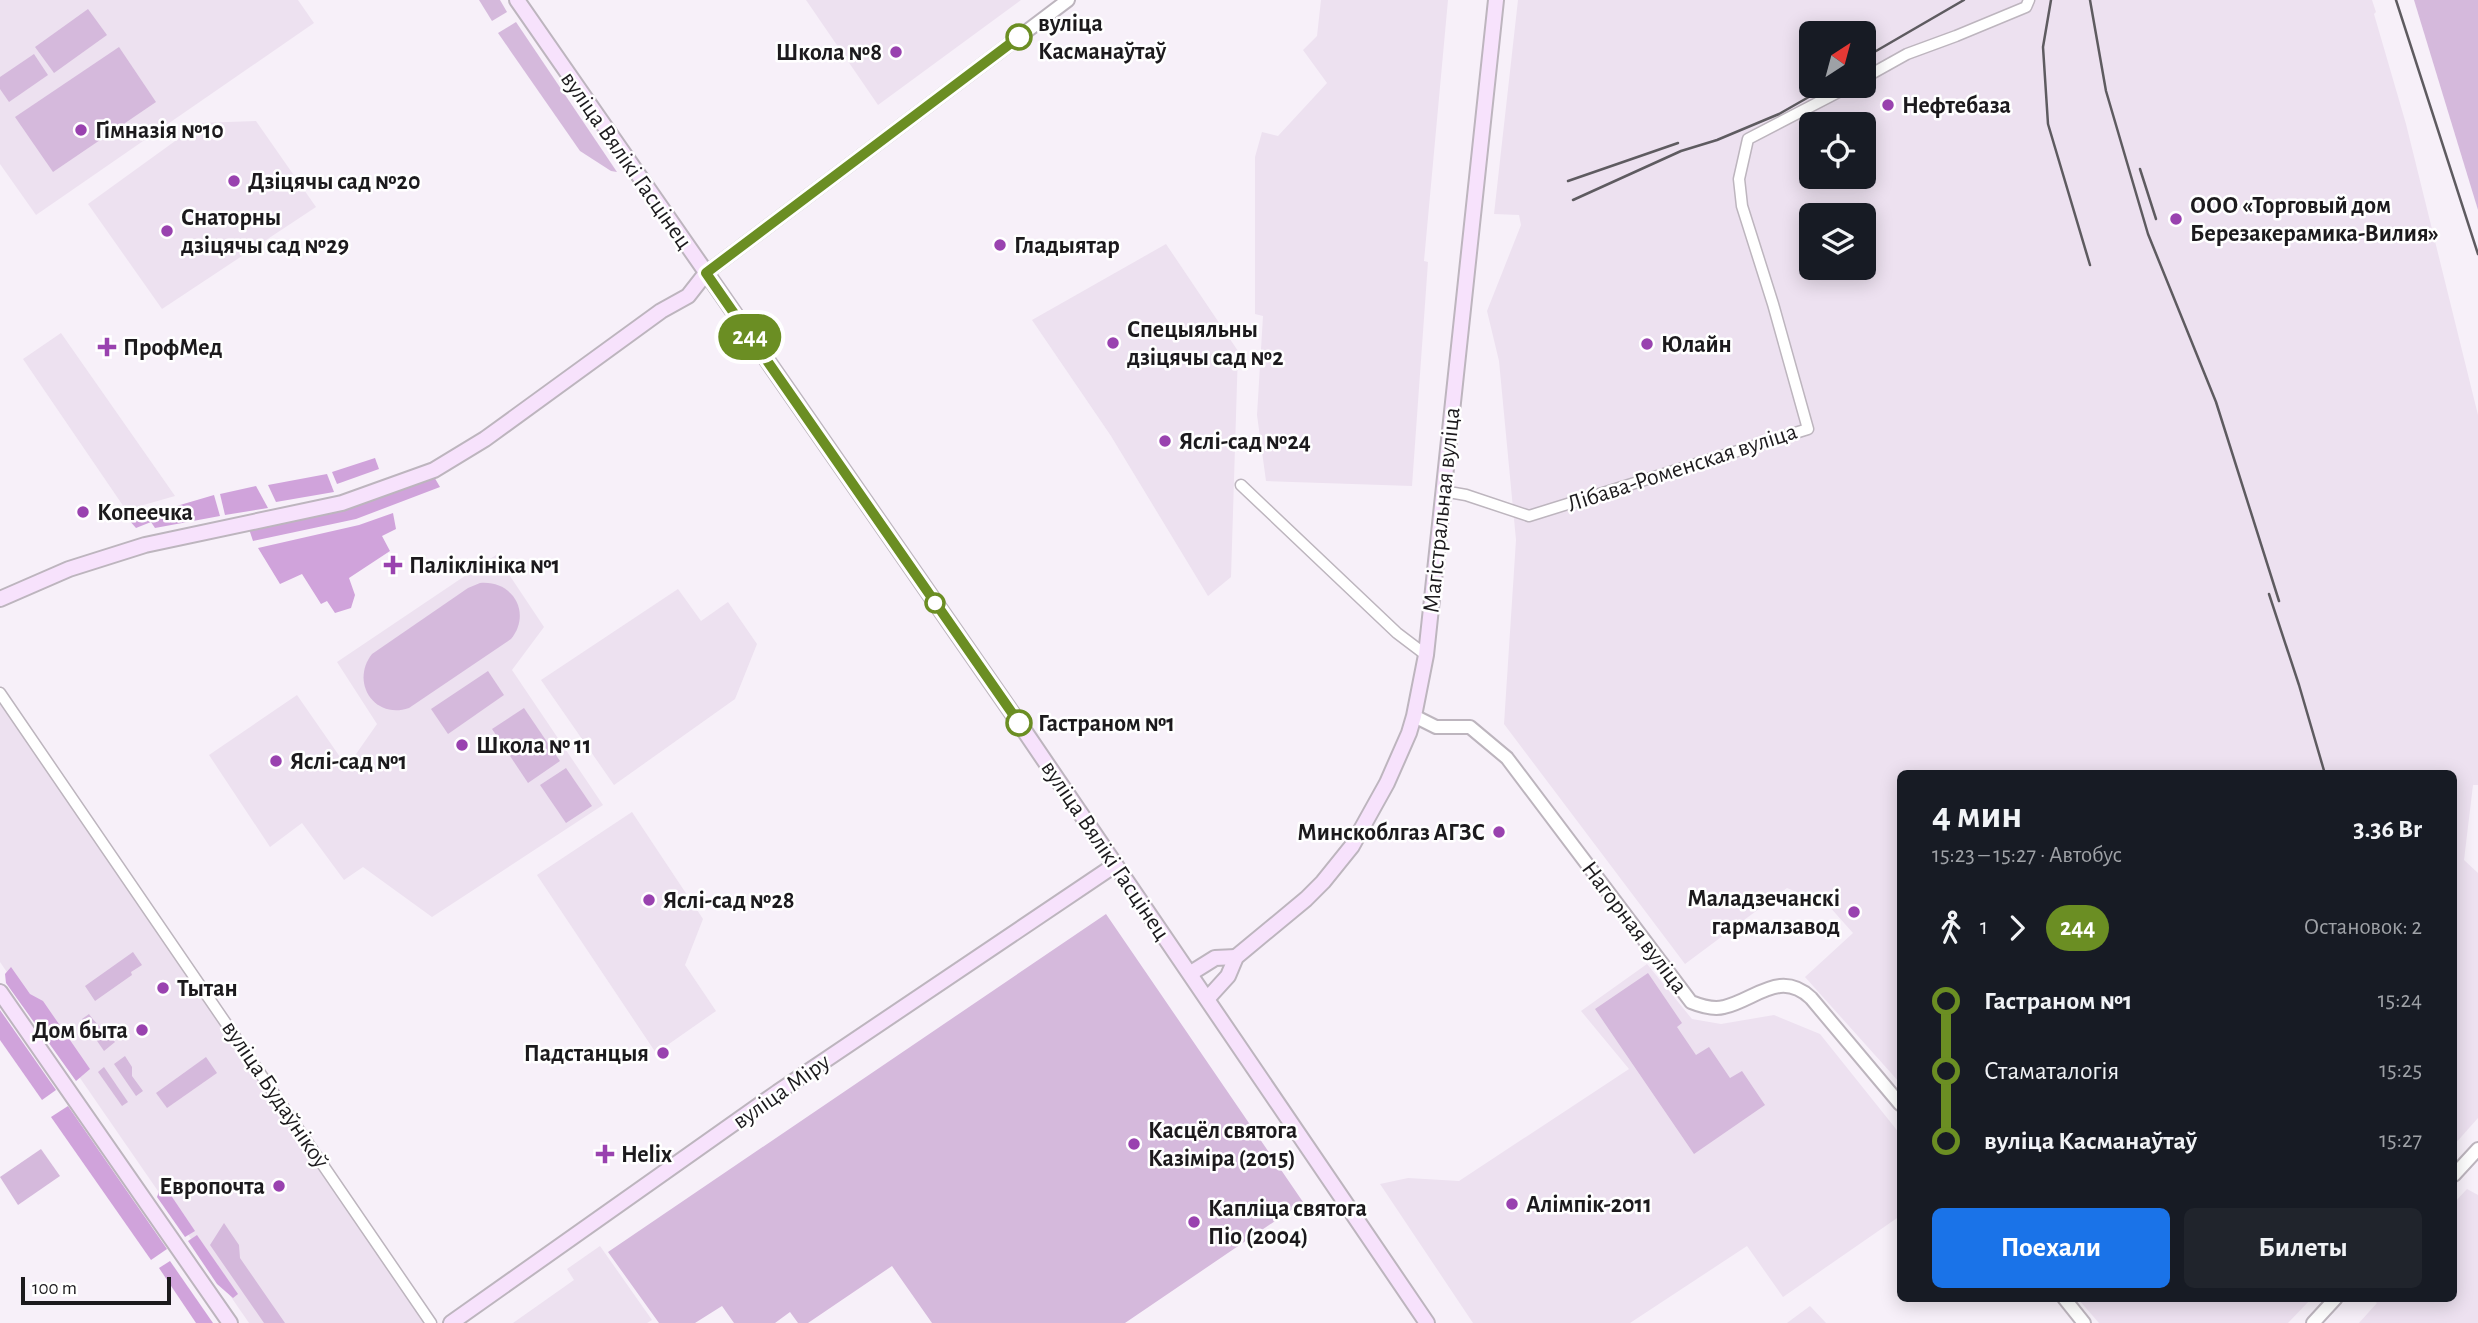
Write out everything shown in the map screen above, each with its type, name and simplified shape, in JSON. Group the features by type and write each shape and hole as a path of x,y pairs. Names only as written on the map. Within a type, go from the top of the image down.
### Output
{"main road":[{"name":"вуліца Вялікі Гасцінец","path":"517,0 897,545 1427,1323"},
{"name":"Магістральная вуліца","path":"1236,957 1306,899 1352,846 1387,783 1414,716 1426,655 1496,0"},
{"path":"0,599 69,569 145,545 342,503 434,470 485,439 661,311 682,288 706,273"},
{"name":"вуліца Міру","path":"450,1323 778,1092 1115,865"},
{"path":"1191,973 1215,958 1236,957 1228,976 1208,998"},
{"path":"0,992 230,1323"}],"street":[{"path":"706,273 1068,0"},
{"path":"1876,71 1907,54 2026,7 2029,0"},
{"name":"Лібава-Роменская вуліца","path":"1443,491 1466,495 1529,516 1808,429 1742,206 1740,179 1748,139 1827,98"},
{"path":"1241,485 1397,633 1426,655"},
{"name":"вуліца Будаўнікоў","path":"0,694 431,1323"},
{"name":"Нагорная вуліца","path":"1414,716 1436,727 1470,727 1507,758 1691,1002 1702,1006 1724,1007 1772,986 1797,988 1811,998 1897,1100"},
{"path":"2457,1172 2478,1149"},
{"path":"2067,1302 2084,1323"},
{"path":"2313,1323 2332,1302"}],"shaded area":[{"name":"Гімназія №10","path":"0,0 298,0 314,23 36,215 0,164"},
{"path":"479,0 500,0 507,12 492,21"},
{"name":"Школа №8","path":"806,0 1021,0 878,105"},
{"path":"1321,0 1448,0 1424,261 1428,262 1412,486 1266,481 1257,415 1263,316 1255,314 1255,157 1262,132 1278,136 1327,83 1303,50 1317,36"},
{"path":"1518,0 2372,0 2406,124 2478,415 2478,785 2473,785 2464,860 2478,873 2478,1118 2457,1142 2457,770 1897,770 1897,1080 1805,977 1853,933 1828,905 1787,888 1685,964 1504,724 1516,540 1499,361 1487,311 1521,225 1519,215 1494,214"},
{"path":"2414,0 2478,0 2478,210"},
{"path":"88,9 107,35 54,73 35,47"},
{"path":"516,22 617,172 580,151 498,33"},
{"path":"119,47 156,102 53,172 15,117"},
{"path":"34,54 48,75 9,102 0,89 0,77"},
{"path":"256,121 316,207 162,309 88,204 200,123"},
{"path":"1166,244 1238,351 1231,577 1208,596 1111,436 1032,320"},
{"path":"61,333 175,496 126,510 23,359"},
{"path":"375,458 379,469 337,484 332,472"},
{"path":"327,474 334,492 276,502 268,485"},
{"path":"433,475 440,487 356,519 253,541 249,529"},
{"path":"256,486 268,508 225,515 220,494"},
{"path":"214,495 220,516 155,528 151,522 136,528 129,520"},
{"path":"393,513 396,529 382,536 390,551 349,578 355,595 351,608 335,613 327,601 321,604 302,574 280,584 258,548 359,525"},
{"name":"Школа № 11","path":"496,555 544,627 512,670 603,805 432,917 363,867 344,880 302,823 270,847 209,755 297,695 347,767 377,724 337,662"},
{"path":"480,583 492,583 502,587 516,600 520,619 511,639 409,708 385,709 376,704 365,687 364,676 372,654 468,588"},
{"path":"678,589 701,621 728,602 757,644 735,699 614,785 541,680"},
{"path":"488,671 504,695 448,734 431,709"},
{"path":"0,702 425,1323 249,1323 0,962"},
{"path":"524,708 560,761 528,783 492,729"},
{"path":"566,768 592,806 566,823 540,785"},
{"path":"632,812 703,919 685,965 716,1011 656,1053 537,875"},
{"path":"1106,914 1303,1202 1125,1323 932,1323 892,1266 808,1323 798,1323 790,1312 775,1323 734,1323 722,1306 695,1323 659,1323 608,1252"},
{"path":"133,952 142,965 95,1001 85,986"},
{"path":"1647,964 1692,1019 1721,1024 1774,1015 1820,1034 1897,1130 1897,1218 1783,1297 1747,1246 1630,1323 1473,1323 1380,1184 1408,1178 1459,1181 1629,1069 1581,1011"},
{"path":"11,967 30,994 43,1001 90,1069 76,1081 6,983 5,974"},
{"path":"1648,973 1682,1023 1677,1027 1696,1055 1709,1047 1730,1078 1742,1071 1765,1105 1694,1154 1595,1009"},
{"path":"0,1010 56,1090 42,1100 0,1040"},
{"path":"89,1014 115,1042 104,1051 82,1019"},
{"path":"125,1056 132,1067 132,1076 143,1091 136,1096 114,1064"},
{"path":"206,1057 217,1073 167,1108 156,1093"},
{"path":"104,1067 128,1102 122,1106 98,1072"},
{"path":"68,1106 167,1249 151,1260 51,1117"},
{"path":"41,1149 60,1176 18,1205 0,1177"},
{"path":"164,1185 195,1231 185,1237 157,1197"},
{"path":"2467,1189 2478,1195 2478,1323 2359,1323 2376,1302 2457,1302 2457,1200"},
{"path":"224,1223 239,1245 240,1258 285,1323 264,1323 210,1245"},
{"path":"197,1235 238,1294 233,1298 217,1284 188,1241"},
{"path":"600,1246 652,1320 647,1323 513,1323 574,1280 567,1269"},
{"path":"170,1261 213,1323 196,1323 159,1268"},
{"path":"2081,1302 2308,1302 2288,1323 2099,1323"},
{"path":"1810,1306 1826,1323 1787,1323"}],"railway":[{"path":"1876,51 1964,0"},
{"path":"2051,0 2043,47 2048,124 2090,265"},
{"path":"2090,0 2106,91 2148,234 2216,402 2279,601"},
{"path":"2396,0 2478,254"},
{"path":"1573,200 1681,151 1717,140 1779,114 1807,98"},
{"path":"1568,181 1678,143"},
{"path":"2140,169 2156,219"},
{"path":"2269,594 2324,770"}],"bus line":[{"name":"244","path":"1019,37 706,273 1019,723"}],"place":[{"name":"вуліца Касманаўтаў","path":"1019,37"},
{"name":"Школа №8","path":"896,52"},
{"name":"Нефтебаза","path":"1888,105"},
{"name":"Гімназія №10","path":"81,130"},
{"name":"Дзіцячы сад №20","path":"234,181"},
{"name":"ООО «Торговый дом Березакерамика-Вилия»","path":"2176,219"},
{"name":"Снаторны дзіцячы сад №29","path":"167,231"},
{"name":"Гладыятар","path":"1000,245"},
{"name":"Спецыяльны дзіцячы сад №2","path":"1113,343"},
{"name":"Юлайн","path":"1647,344"},
{"name":"ПрофМед","path":"107,347"},
{"name":"Яслі-сад №24","path":"1165,441"},
{"name":"Копеечка","path":"83,512"},
{"name":"Паліклініка №1","path":"393,565"},
{"name":"Гастраном №1","path":"1019,723"},
{"name":"Школа № 11","path":"462,745"},
{"name":"Яслі-сад №1","path":"276,761"},
{"name":"Минскоблгаз АГЗС","path":"1499,832"},
{"name":"Яслі-сад №28","path":"649,900"},
{"name":"Маладзечанскі гармалзавод","path":"1854,912"},
{"name":"Тытан","path":"163,988"},
{"name":"Дом быта","path":"142,1030"},
{"name":"Падстанцыя","path":"663,1053"},
{"name":"Касцёл святога Казіміра (2015)","path":"1134,1144"},
{"name":"Helix","path":"605,1154"},
{"name":"Европочта","path":"279,1186"},
{"name":"Алімпік-2011","path":"1512,1204"},
{"name":"Капліца святога Піо (2004)","path":"1194,1222"}]}
